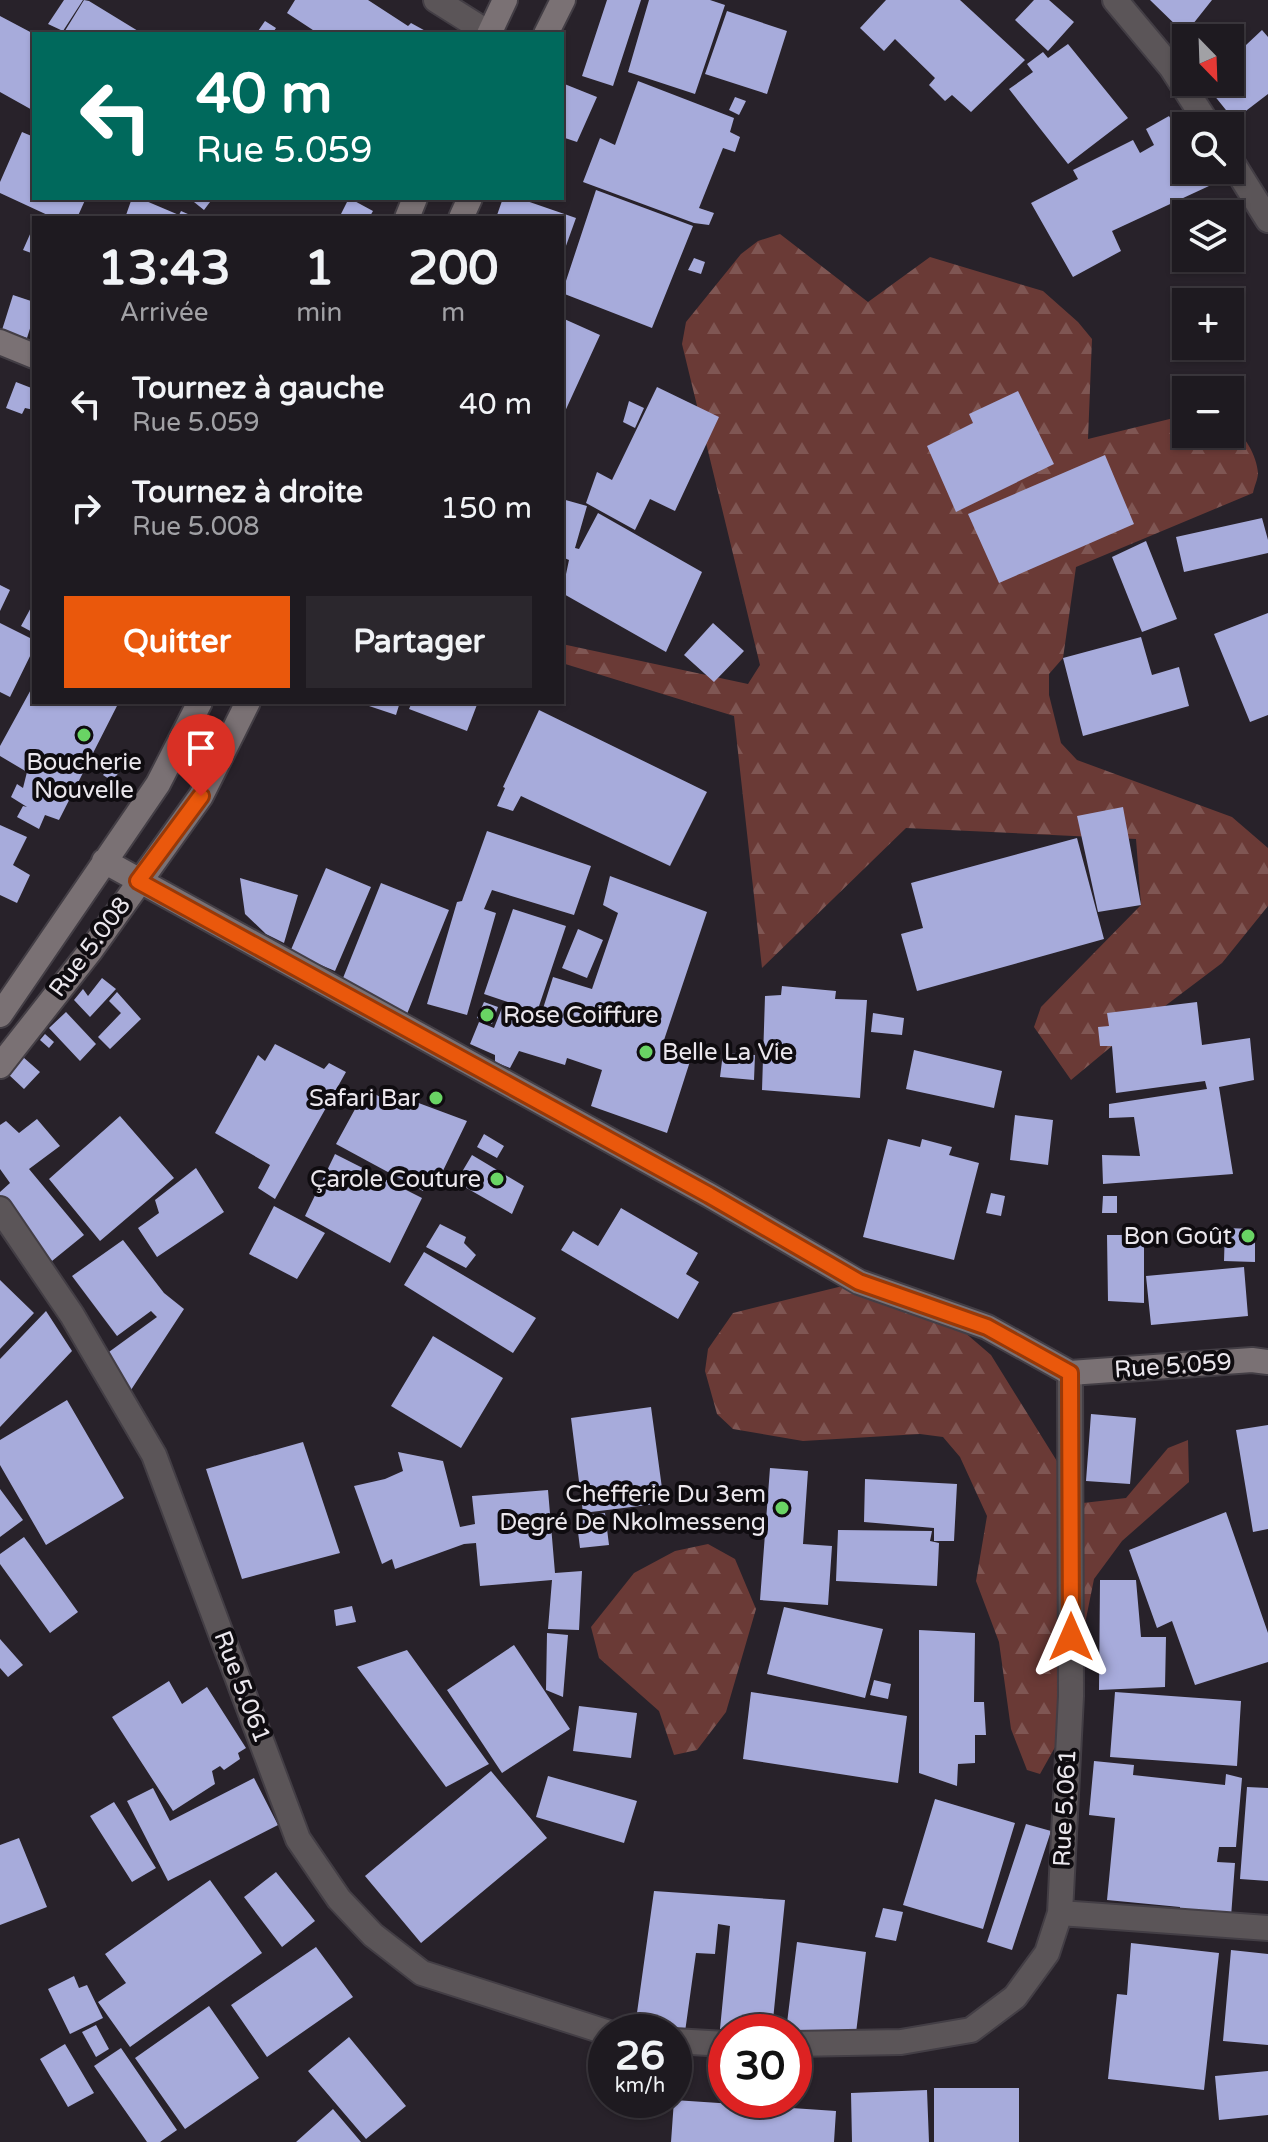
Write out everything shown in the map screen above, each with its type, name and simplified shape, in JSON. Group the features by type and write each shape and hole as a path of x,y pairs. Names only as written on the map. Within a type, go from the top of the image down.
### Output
{"street":[{"path":"436,0 487,32"},
{"path":"491,32 505,0"},
{"path":"547,32 563,0"},
{"path":"1115,0 1171,67 1200,112"},
{"path":"1244,181 1268,220"},
{"path":"0,342 32,355"},
{"name":"Rue 5.008","path":"0,1015 158,784 199,704"},
{"name":"Rue 5.008","path":"0,1066 91,950 201,796 247,704"},
{"path":"104,861 695,1187 859,1282 987,1327 1070,1373"},
{"name":"Rue 5.061","path":"0,1209 72,1315 154,1455 298,1839 339,1899 373,1935 422,1973 588,2026"},
{"name":"Rue 5.059","path":"1070,1373 1252,1360 1268,1362"},
{"name":"Rue 5.061","path":"812,2044 901,2042 971,2030 1015,1997 1047,1953 1060,1913 1071,1696 1070,1373"},
{"path":"1060,1913 1268,1928"}],"green space":[{"path":"780,234 868,302 930,257 1043,291 1092,339 1088,439 1172,418 1172,448 1244,448 1244,438 1255,459 1258,473 1253,493 1076,567 1063,658 1049,674 1049,695 1061,743 1077,760 1232,817 1268,848 1268,906 1222,963 1071,1080 1034,1027 1041,1007 1141,905 1136,839 906,828 762,968 734,716 564,664 564,644 748,684 760,665 682,344 686,322 741,254 758,241"},
{"path":"859,1282 941,1312 991,1355 1083,1503 1126,1498 1168,1448 1188,1440 1189,1482 1122,1541 1094,1579 1063,1733 1040,1774 1027,1770 1011,1729 999,1642 976,1581 987,1516 960,1457 943,1437 920,1434 803,1441 733,1429 717,1414 705,1371 708,1349 733,1313"},
{"path":"708,1544 735,1559 756,1609 726,1712 697,1750 674,1755 659,1711 599,1658 591,1627 634,1573 675,1551"}],"building":[{"path":"64,0 83,0 63,31 48,24"},
{"path":"84,0 140,32 64,32"},
{"path":"295,0 368,0 408,26 411,23 427,32 316,32 287,13"},
{"path":"607,0 641,0 613,86 582,76"},
{"path":"649,0 710,0 725,5 695,94 628,72"},
{"path":"886,0 960,0 1025,60 971,112 952,95 945,101 929,85 935,78 895,39 884,51 860,28"},
{"path":"1034,0 1049,0 1074,22 1048,51 1015,20"},
{"path":"1150,0 1212,0 1193,24 1175,24"},
{"path":"727,11 787,31 767,94 705,74"},
{"path":"0,16 32,33 32,110 0,92"},
{"path":"265,21 276,28 273,32 257,32"},
{"path":"1262,30 1268,37 1268,94 1244,112 1228,112 1215,96 1244,96 1244,47"},
{"path":"1068,44 1128,118 1068,164 1009,89 1033,72 1027,64 1043,52 1048,58"},
{"path":"638,81 734,118 730,132 740,137 735,152 723,148 699,208 714,213 709,225 694,223 583,182 600,138 615,145"},
{"path":"564,84 597,97 577,142 564,138"},
{"path":"735,97 746,101 739,115 729,110"},
{"path":"1169,116 1172,121 1172,184 1209,186 1179,200 1172,200 1172,203 1112,231 1121,251 1073,277 1031,203 1078,179 1073,170 1133,140 1140,153 1154,145 1146,129"},
{"path":"22,132 32,136 32,200 85,200 78,216 50,216 0,193 0,182"},
{"path":"596,190 693,226 652,328 564,294"},
{"path":"131,200 144,200 179,215 181,211 192,216 126,216"},
{"path":"192,200 212,200 204,210"},
{"path":"348,200 373,211 370,216 341,214"},
{"path":"502,200 524,200 576,218 564,251 564,216 497,216"},
{"path":"31,232 32,232 32,253 23,250"},
{"path":"694,258 705,262 701,274 688,270"},
{"path":"13,295 32,301 32,322 27,338 2,330"},
{"path":"564,319 600,335 564,414"},
{"path":"16,382 32,388 32,410 25,408 22,414 6,408"},
{"path":"657,387 719,417 675,511 650,499 635,530 586,503 597,472 612,480"},
{"path":"1018,391 1054,464 956,512 927,446 973,423 969,414"},
{"path":"629,401 644,408 635,428 623,422"},
{"path":"1105,455 1134,524 999,583 968,514"},
{"path":"564,500 587,506 575,548 579,549 598,513 702,572 666,652 564,594 569,560 564,558"},
{"path":"1262,518 1268,553 1184,572 1176,537"},
{"path":"1146,541 1177,619 1142,632 1112,557"},
{"path":"0,585 10,590 0,611"},
{"path":"32,606 32,632 21,626"},
{"path":"1268,613 1268,715 1250,722 1214,634"},
{"path":"0,623 32,639 32,652 10,697 0,692"},
{"path":"713,623 744,651 714,682 684,655"},
{"path":"1141,637 1152,675 1179,667 1189,706 1083,736 1063,658"},
{"path":"32,688 32,704 118,704 59,820 45,815 39,829 17,817 23,806 27,807 11,797 17,784 23,788 27,772 0,756 0,746"},
{"path":"363,704 399,704 396,715"},
{"path":"411,704 477,704 467,731 409,709"},
{"path":"539,710 707,792 670,866 521,796 513,811 497,806"},
{"path":"112,763 121,770 112,781 103,775"},
{"path":"1123,807 1141,905 1098,912 1077,816"},
{"path":"0,825 27,837 13,865 30,875 17,903 0,895"},
{"path":"487,831 591,866 574,915 492,890 484,909 496,913 467,1015 427,1004 457,902 462,901"},
{"path":"1077,838 1104,939 917,991 901,934 923,928 911,883"},
{"path":"326,868 371,887 335,971 290,952"},
{"path":"610,876 707,912 663,1043 693,1052 667,1133 591,1106 602,1070 567,1058 565,1065 519,1051 510,1068 495,1062 495,1055 470,1044 479,1022 494,1028 504,1003 540,1018 553,977 592,989 618,913 603,905"},
{"path":"240,878 298,895 284,943 266,934 245,914"},
{"path":"381,883 449,910 407,1014 339,988"},
{"path":"513,909 566,926 537,1012 484,994"},
{"path":"578,929 603,940 587,978 562,968"},
{"path":"102,978 116,989 90,1017 74,1000 83,989 88,996"},
{"path":"782,986 836,991 835,999 867,1000 860,1098 762,1090 765,996 781,995"},
{"path":"117,992 141,1019 110,1049 98,1037 121,1013 109,1001"},
{"path":"484,1002 498,1007 492,1024 477,1018"},
{"path":"1197,1002 1202,1045 1250,1038 1254,1080 1219,1087 1233,1174 1103,1184 1102,1155 1140,1156 1134,1117 1109,1118 1109,1104 1207,1089 1205,1081 1116,1093 1112,1046 1100,1046 1098,1027 1109,1026 1107,1013"},
{"path":"66,1012 96,1044 80,1061 49,1028"},
{"path":"873,1013 904,1018 902,1035 871,1032"},
{"path":"45,1034 54,1042 49,1048 40,1040"},
{"path":"275,1044 324,1069 329,1063 346,1072 275,1199 258,1188 270,1165 215,1133 258,1055 265,1061"},
{"path":"914,1050 1002,1071 994,1108 906,1089"},
{"path":"723,1053 755,1055 754,1080 720,1077"},
{"path":"23,1057 40,1072 24,1089 8,1074"},
{"path":"366,1089 391,1103 397,1095 467,1121 439,1179 431,1175 423,1191 336,1144"},
{"path":"1015,1115 1053,1120 1048,1165 1010,1160"},
{"path":"120,1116 174,1178 100,1241 49,1179"},
{"path":"37,1119 60,1146 29,1169 84,1235 52,1261 0,1202 0,1192 10,1183 0,1169 0,1125 6,1121 19,1133"},
{"path":"484,1134 504,1146 497,1158 477,1147"},
{"path":"888,1139 920,1147 922,1139 952,1147 949,1155 979,1163 954,1260 863,1237"},
{"path":"335,1154 422,1198 390,1263 305,1216"},
{"path":"472,1155 524,1186 512,1214 456,1182"},
{"path":"196,1168 224,1212 157,1257 138,1228 159,1213 155,1200"},
{"path":"991,1193 1005,1196 1001,1216 986,1213"},
{"path":"1103,1196 1117,1196 1117,1213 1102,1213"},
{"path":"274,1206 325,1233 297,1279 249,1254"},
{"path":"621,1208 698,1253 686,1274 699,1282 678,1319 561,1250 573,1231 598,1246"},
{"path":"440,1224 466,1237 464,1243 476,1255 466,1268 426,1247"},
{"path":"1225,1228 1255,1229 1255,1262 1224,1261"},
{"path":"1107,1235 1144,1235 1144,1303 1108,1301"},
{"path":"123,1240 164,1293 184,1309 129,1393 102,1357 157,1317 151,1311 117,1336 72,1276"},
{"path":"424,1252 536,1318 513,1353 404,1285"},
{"path":"1244,1267 1248,1316 1151,1325 1146,1276"},
{"path":"0,1280 34,1313 0,1349"},
{"path":"46,1311 72,1351 0,1427 0,1359"},
{"path":"433,1336 503,1378 461,1448 391,1406"},
{"path":"67,1400 124,1498 46,1545 0,1465 0,1440"},
{"path":"651,1407 664,1503 583,1513 571,1418"},
{"path":"1091,1414 1136,1418 1130,1484 1086,1481"},
{"path":"1268,1425 1268,1529 1253,1532 1236,1430"},
{"path":"303,1442 340,1553 242,1579 206,1469"},
{"path":"398,1452 443,1461 460,1527 475,1524 472,1496 548,1490 555,1573 582,1571 579,1630 548,1629 552,1580 480,1586 476,1543 464,1544 395,1569 392,1559 382,1564 354,1486 403,1471"},
{"path":"770,1468 808,1471 803,1544 832,1546 828,1605 760,1600"},
{"path":"865,1479 957,1484 954,1541 934,1541 934,1528 864,1522"},
{"path":"0,1489 23,1520 0,1537"},
{"path":"1226,1512 1268,1633 1268,1662 1195,1685 1172,1621 1157,1628 1129,1550"},
{"path":"605,1513 609,1545 580,1548 576,1516"},
{"path":"838,1530 932,1531 930,1541 939,1543 937,1586 836,1581"},
{"path":"24,1537 78,1612 50,1633 0,1564 0,1554"},
{"path":"1100,1580 1136,1580 1141,1637 1166,1637 1165,1687 1099,1690"},
{"path":"352,1606 356,1622 336,1626 334,1610"},
{"path":"784,1607 883,1629 865,1698 767,1674"},
{"path":"919,1630 975,1633 974,1702 984,1702 986,1735 975,1735 975,1763 958,1764 957,1786 919,1773"},
{"path":"547,1633 568,1635 563,1697 546,1690"},
{"path":"0,1639 23,1665 8,1677 0,1668"},
{"path":"514,1645 570,1729 502,1773 447,1690"},
{"path":"407,1650 489,1764 446,1787 357,1667"},
{"path":"874,1680 891,1684 888,1699 870,1695"},
{"path":"169,1681 182,1704 207,1687 246,1748 238,1753 240,1759 224,1770 220,1766 212,1771 215,1784 173,1811 112,1717"},
{"path":"751,1692 907,1716 898,1783 743,1759"},
{"path":"1115,1692 1241,1701 1237,1766 1110,1757"},
{"path":"579,1706 637,1713 631,1758 573,1751"},
{"path":"1094,1761 1134,1765 1133,1775 1225,1785 1226,1774 1242,1778 1236,1847 1219,1847 1217,1862 1235,1863 1231,1917 1180,1912 1180,1907 1107,1900 1115,1818 1089,1815"},
{"path":"491,1771 547,1838 421,1943 365,1876"},
{"path":"548,1776 637,1801 624,1843 536,1817"},
{"path":"254,1778 278,1825 168,1881 127,1801 153,1788 170,1821"},
{"path":"1247,1787 1268,1788 1268,1881 1240,1879"},
{"path":"935,1799 1015,1823 983,1929 903,1905"},
{"path":"114,1802 156,1868 132,1882 90,1816"},
{"path":"1026,1824 1051,1831 1012,1950 987,1942"},
{"path":"19,1838 47,1907 0,1925 0,1845"},
{"path":"276,1872 315,1921 282,1947 244,1897"},
{"path":"210,1880 262,1953 130,2047 98,2002 126,1983 105,1954"},
{"path":"654,1891 785,1900 774,2014 721,2014 730,1926 718,1924 715,1954 696,1953 688,2014 637,2014"},
{"path":"883,1908 903,1912 896,1941 875,1937"},
{"path":"797,1942 866,1952 855,2041 812,2035 812,2014 788,2014"},
{"path":"1131,1943 1219,1953 1204,2090 1108,2079 1117,1994 1127,1995"},
{"path":"316,1947 353,1997 267,2057 231,2005"},
{"path":"1231,1950 1268,1954 1268,2045 1223,2041"},
{"path":"74,1976 79,1988 87,1985 103,2018 70,2034 48,1989"},
{"path":"209,2006 259,2078 185,2129 135,2058"},
{"path":"96,2025 109,2049 96,2057 82,2032"},
{"path":"349,2037 406,2106 366,2139 308,2071"},
{"path":"65,2044 94,2093 68,2107 40,2059"},
{"path":"121,2048 177,2130 160,2142 147,2142 94,2066"},
{"path":"1268,2071 1268,2115 1219,2120 1215,2076"},
{"path":"934,2088 1019,2088 1019,2142 934,2142"},
{"path":"927,2090 929,2142 852,2142 851,2093"},
{"path":"692,2101 708,2102 708,2118 812,2118 812,2109 836,2111 834,2142 671,2142 673,2118 692,2118"},
{"path":"333,2109 361,2142 296,2142"}],"place":[{"name":"Boucherie Nouvelle","path":"84,735"},
{"name":"Rose Coiffure","path":"487,1015"},
{"name":"Belle La Vie","path":"646,1052"},
{"name":"Safari Bar","path":"436,1098"},
{"name":"Çarole Couture","path":"497,1179"},
{"name":"Bon Goût","path":"1248,1236"},
{"name":"Chefferie Du 3em Degré De Nkolmesseng","path":"782,1508"}],"route":[{"path":"201,796 138,881 709,1195 859,1282 987,1327 1070,1373 1071,1637"}]}
